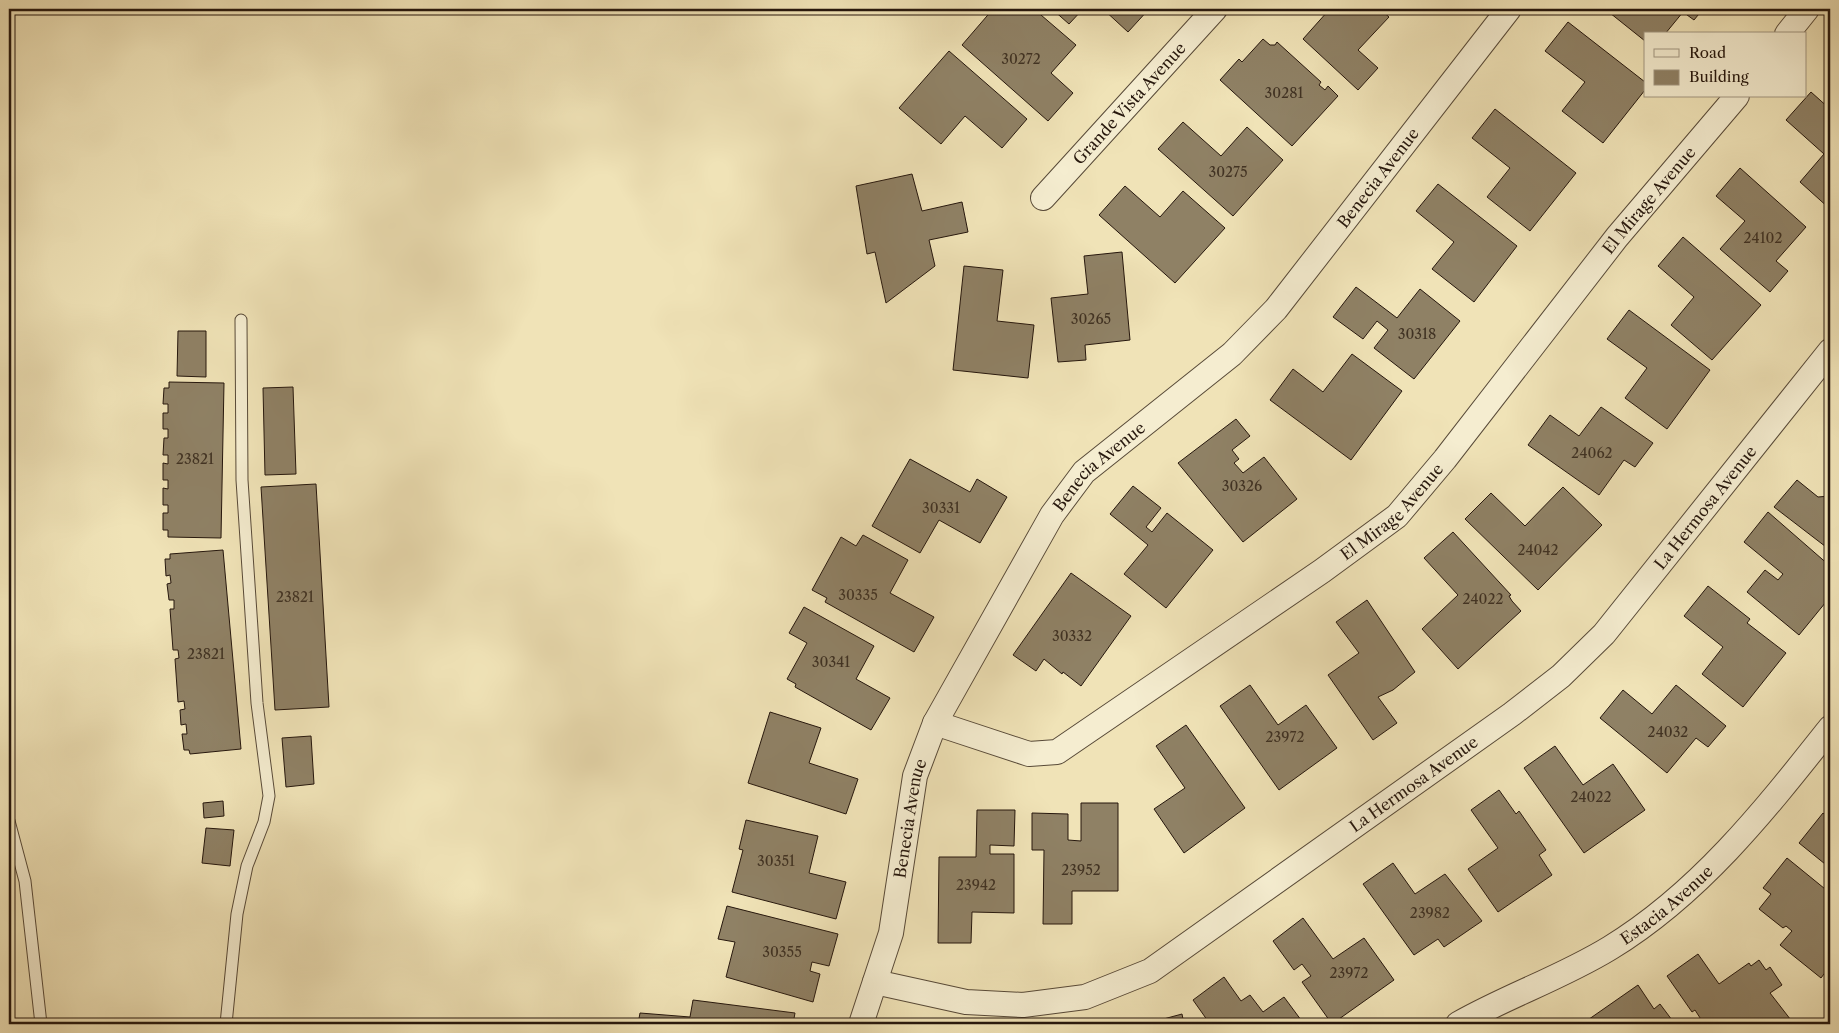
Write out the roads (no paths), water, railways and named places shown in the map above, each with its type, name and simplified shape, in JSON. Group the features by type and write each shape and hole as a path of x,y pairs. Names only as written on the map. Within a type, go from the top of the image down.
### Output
{"street":[{"name":"Grande Vista Avenue","path":"1043,198 1215,9"},
{"name":"Benecia Avenue","path":"861,1024 891,933 916,776 935,723 1052,515 1084,472 1232,354 1276,308 1509,9"},
{"path":"1789,32 1807,9"},
{"name":"El Mirage Avenue","path":"935,723 1028,754 1056,752 1322,571 1398,516 1445,459 1617,237 1735,98"},
{"name":"La Hermosa Avenue","path":"875,982 966,1002 1023,1005 1085,997 1150,971 1512,714 1561,676 1604,634 1830,351"},
{"name":"Estacia Avenue","path":"1458,1024 1583,964 1636,932 1684,894 1705,875 1766,807 1830,728"}],"lane":[{"path":"226,1024 237,914 247,866 264,822 269,796 257,703 242,480 241,320"},
{"path":"9,821 25,880 41,1024"}]}
